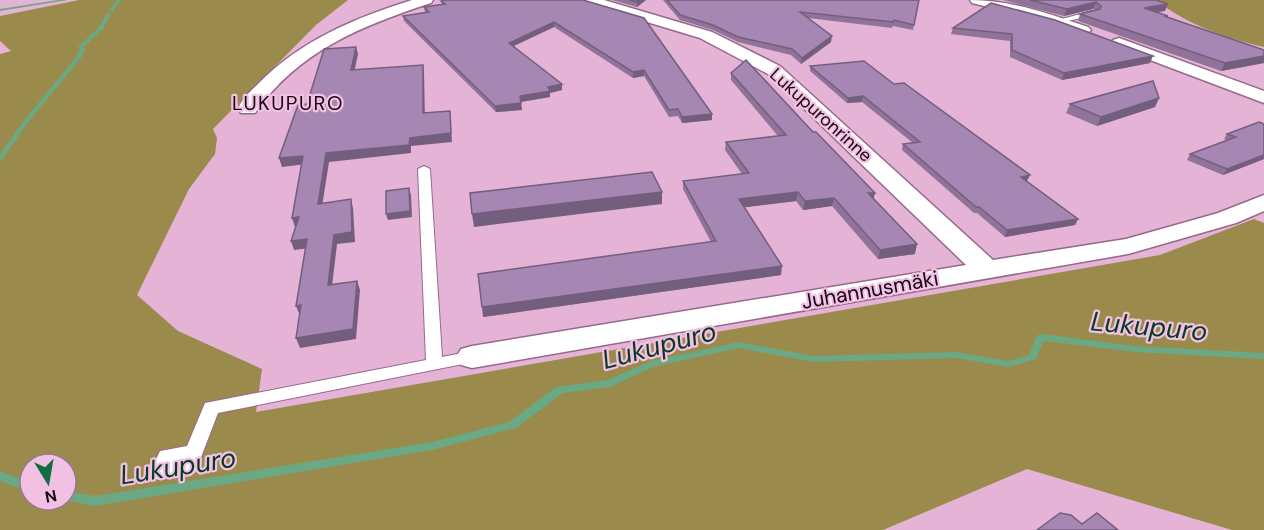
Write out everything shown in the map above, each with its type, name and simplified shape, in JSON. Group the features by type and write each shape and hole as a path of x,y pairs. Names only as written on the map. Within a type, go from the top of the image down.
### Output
{"street":[{"path":"248,109 250,102 289,64 313,48 361,23 426,0"},
{"name":"Lukupuronrinne","path":"589,0 706,35 774,70 987,270"},
{"path":"977,0 1058,21 1264,97"},
{"name":"Juhannusmäki","path":"471,357 1128,246 1227,218 1264,202"}],"lane":[{"path":"1058,21 1092,13"},
{"path":"424,169 434,365"},
{"path":"194,452 211,408 471,357"}],"shaded area":[{"path":"79,0 348,0 316,25 213,129 217,138 215,154 189,189 137,295 178,331 262,369 256,412 1160,255 1254,219 1264,223 1264,530 1232,530 1027,469 883,530 0,530 0,54 11,51 0,41 0,16"},
{"path":"1156,0 1264,0 1264,47 1236,40 1193,23 1167,9"}],"building":[{"path":"583,0 644,18 712,114 682,117 678,109 669,110 644,70 633,72 554,22 509,43 562,84 548,87 550,91 520,96 521,103 495,106 403,16 429,12 424,7 445,4 441,1"},
{"path":"667,0 919,0 914,25 894,20 893,22 800,12 832,36 802,58 792,49 738,37 713,25 680,15"},
{"path":"1030,0 1156,0 1168,4 1144,8 1264,50 1264,56 1225,63 1080,14 1100,9 1101,6 1096,2 1067,9"},
{"path":"991,3 1055,20 1153,56 1064,73 1012,50 1012,34 953,28"},
{"path":"356,47 351,70 423,65 423,113 450,111 451,133 410,138 409,145 326,153 318,204 351,199 352,232 334,235 328,285 357,281 353,329 296,338 301,305 296,306 307,239 291,241 299,217 292,218 303,156 279,158 298,105 307,104 324,49"},
{"path":"746,60 813,132 816,132 875,193 868,193 917,244 880,250 834,198 805,201 798,192 739,199 782,266 482,307 478,274 716,241 683,181 749,173 726,142 786,135 731,73"},
{"path":"864,61 894,84 904,83 1030,175 1021,177 1078,219 1007,230 976,207 903,144 920,142 863,96 848,98 810,66"},
{"path":"1153,81 1159,98 1101,117 1070,104"},
{"path":"1259,122 1264,124 1264,155 1227,169 1190,154 1236,137 1227,134"},
{"path":"652,172 662,192 472,214 470,193"},
{"path":"409,188 410,211 386,214 386,191"},
{"path":"1060,513 1071,515 1082,524 1097,513 1118,530 1037,530"}],"waterway":[{"path":"0,10 66,0"},
{"name":"Lukupuro","path":"111,10 119,0"},
{"name":"Lukupuro","path":"0,159 24,124 79,57 83,50 80,48 101,28 109,14"},
{"name":"Lukupuro","path":"78,498 95,501 432,446 512,425 560,390 610,383 651,364 739,345 813,359 957,355 1008,364 1033,357 1041,337 1135,349 1264,356"},
{"name":"Lukupuro","path":"0,476 18,483"}],"district":[{"name":"LUKUPURO","path":"288,103"}]}
